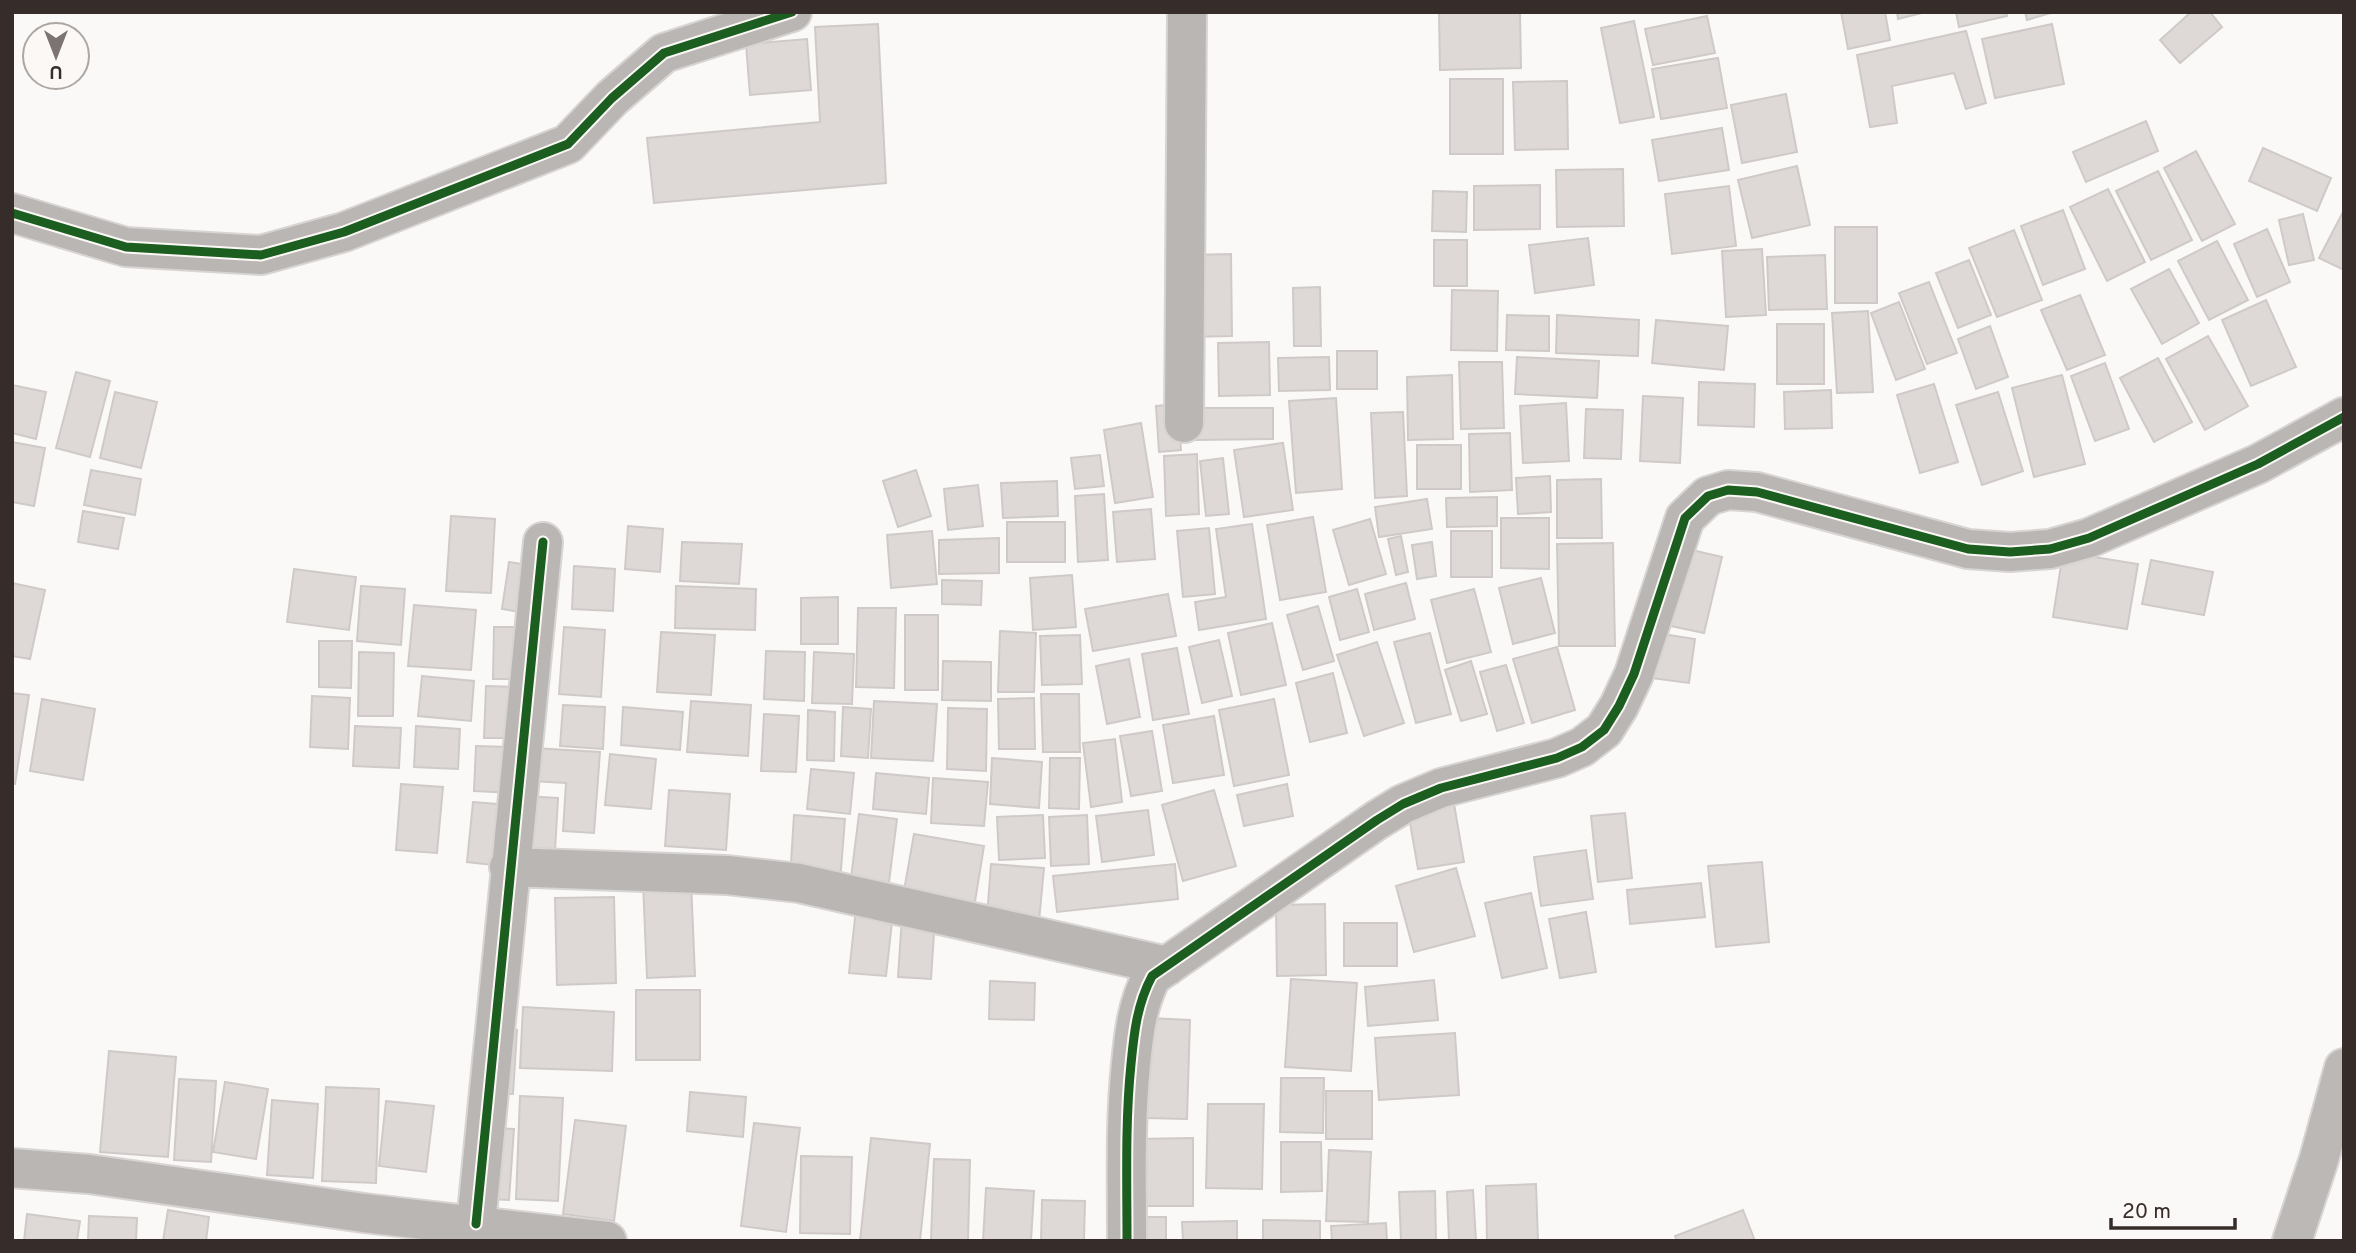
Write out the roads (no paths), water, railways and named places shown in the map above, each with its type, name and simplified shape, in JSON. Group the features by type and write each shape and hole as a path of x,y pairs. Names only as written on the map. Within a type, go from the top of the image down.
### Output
{"main road":[{"path":"2292,1241 2319,1159 2344,1068"}],"street":[{"path":"12,213 126,247 261,255 344,232 568,144 612,98 664,53 792,12"},
{"path":"1184,424 1187,12"},
{"path":"1127,1241 1126,1113 1135,1027 1142,996 1152,976 1403,804 1441,788 1558,758 1582,747 1604,730 1634,674 1685,518 1708,496 1728,490 1757,492 1968,549 2010,552 2050,549 2089,538 2258,464 2344,417"},
{"path":"475,1224 543,542"},
{"path":"509,867 727,875 799,883 1167,966"},
{"path":"12,1168 89,1174 364,1213 607,1241"}]}
